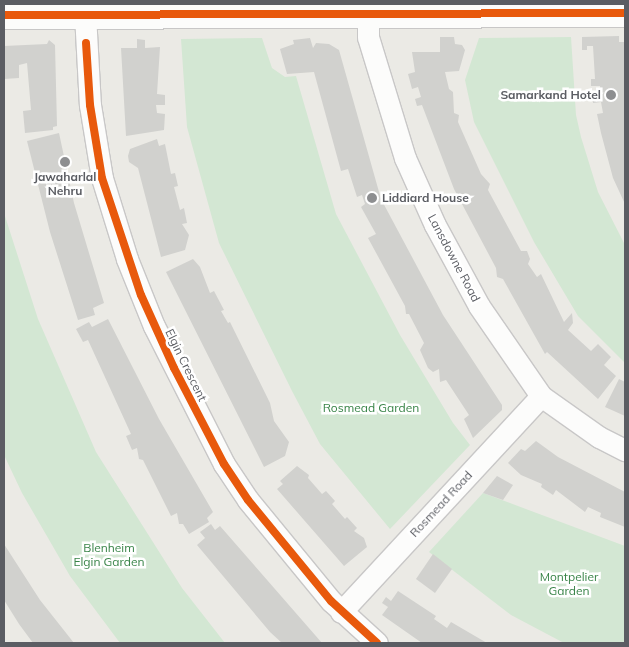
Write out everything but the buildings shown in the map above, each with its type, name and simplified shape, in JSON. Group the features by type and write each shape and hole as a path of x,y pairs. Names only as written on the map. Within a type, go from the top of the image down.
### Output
{"main road":[{"path":"4,15 85,9 367,8 625,13"}],"street":[{"name":"Lansdowne Road","path":"367,8 367,29 382,88 405,158 428,208 479,306 541,396 592,432 625,450"},
{"name":"Elgin Crescent","path":"85,9 90,105 102,178 127,259 148,310 224,464 265,523 341,612 377,643"},
{"name":"Rosmead Road","path":"341,612 541,396"}],"green space":[{"path":"571,37 576,115 581,137 598,192 625,245 625,363 578,316 534,242 474,122 465,80 479,38"},
{"name":"Rosmead Garden","path":"262,38 272,68 285,77 296,76 336,214 400,335 453,423 470,445 390,529 320,444 292,391 219,243 187,127 181,39"},
{"name":"Blenheim Elgin Garden","path":"4,213 38,319 96,452 182,588 225,643 120,643 70,576 22,493 4,455"},
{"name":"Montpelier Garden","path":"483,493 625,546 625,643 564,643 511,615 429,552"}],"cycle path":[{"path":"4,15 625,13"},
{"path":"86,43 90,105 102,178 141,295 174,368 224,464 248,500 331,601 377,643"}],"place":[{"name":"Samarkand Hotel","path":"611,95"},
{"name":"Jawaharlal Nehru","path":"65,162"},
{"name":"Liddiard House","path":"372,198"}]}
